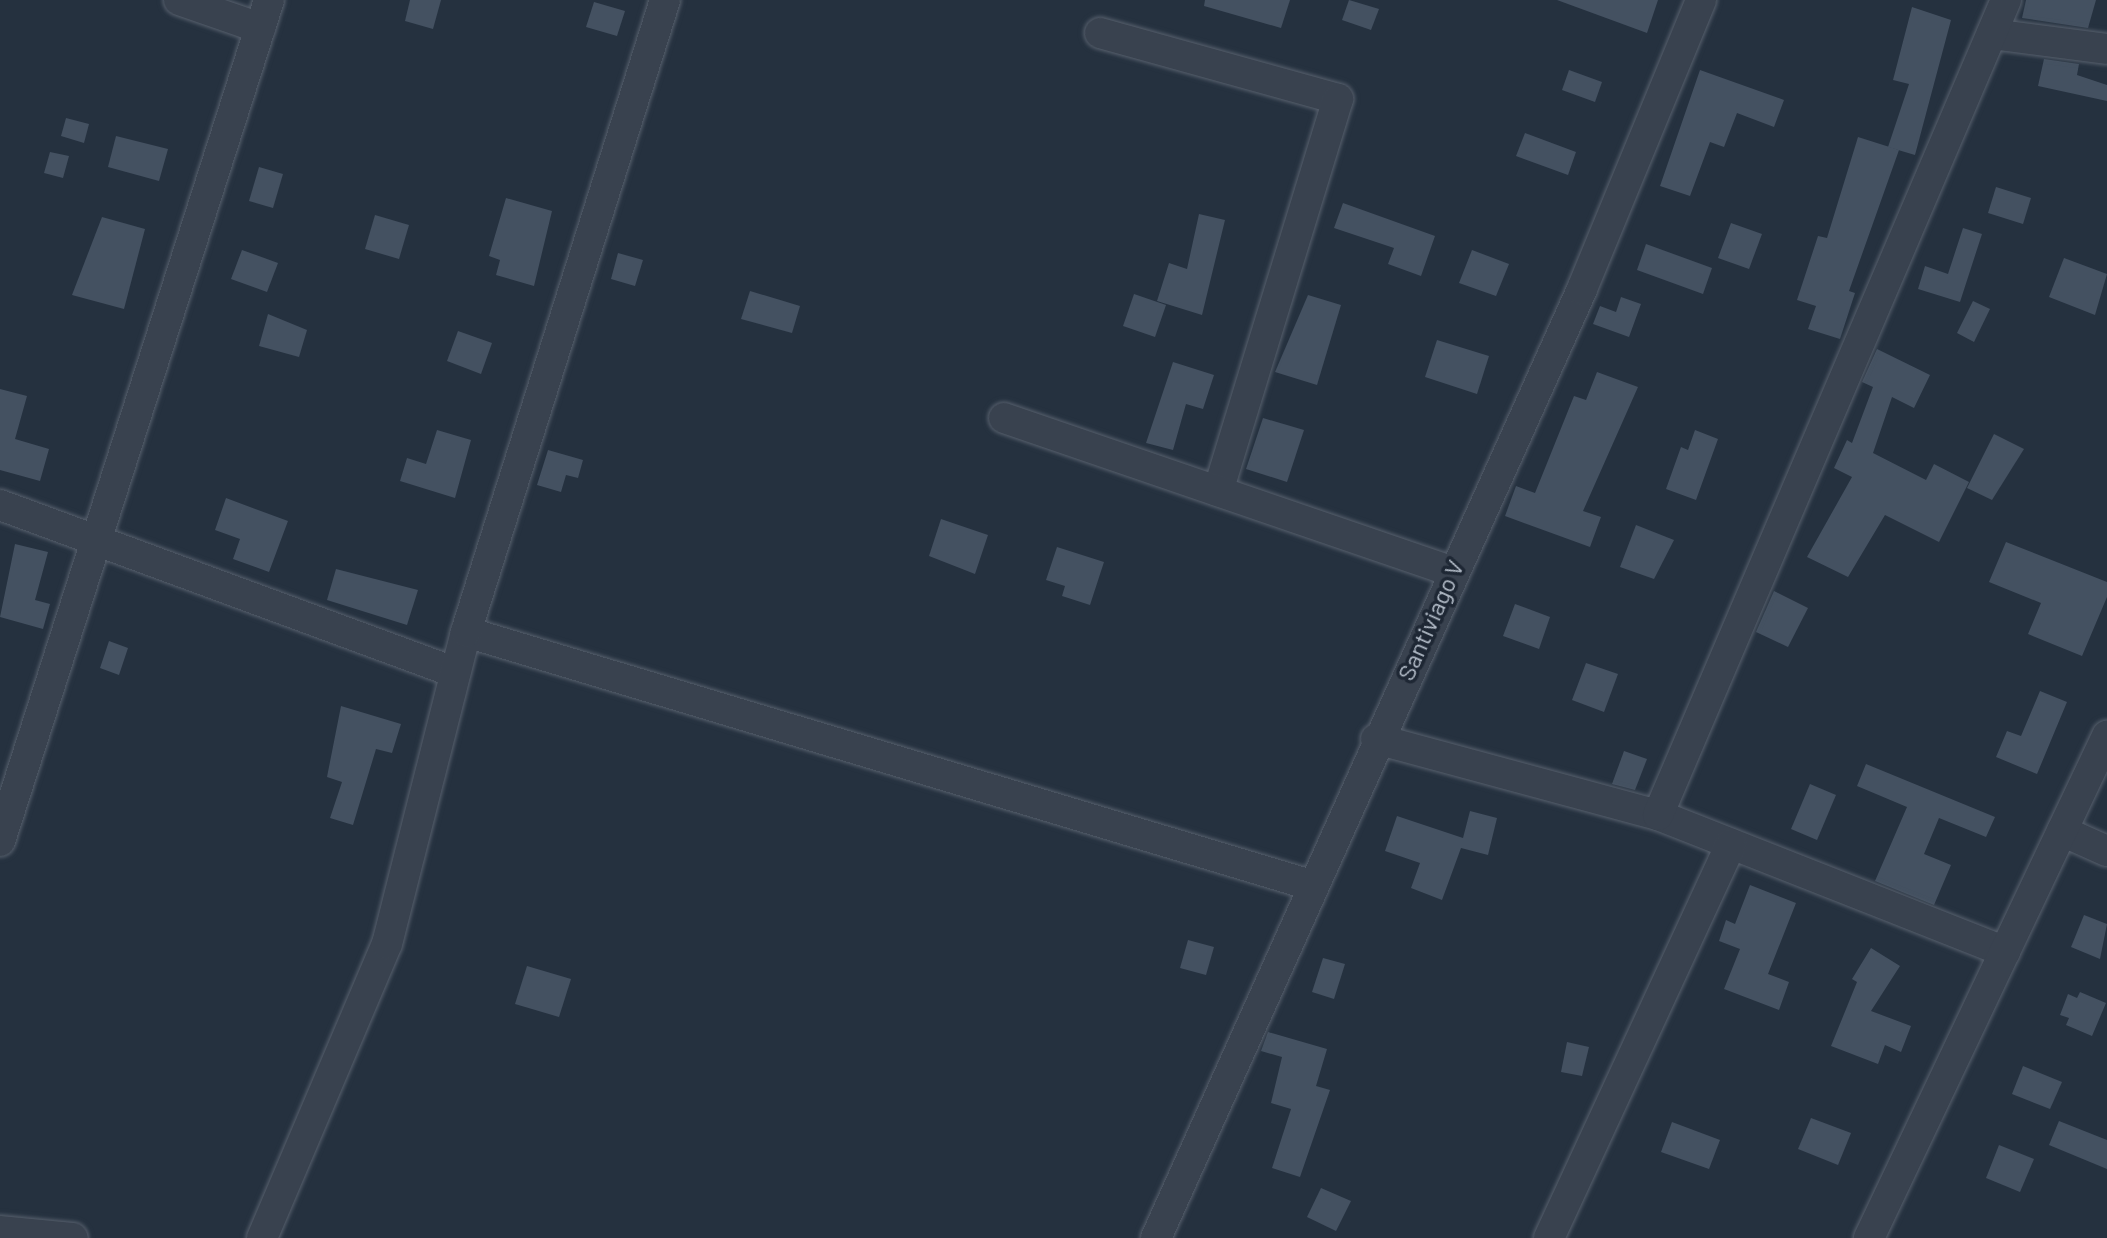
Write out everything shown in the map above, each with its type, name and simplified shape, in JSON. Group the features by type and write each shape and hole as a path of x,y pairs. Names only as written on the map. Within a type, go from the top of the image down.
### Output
{"street":[{"path":"0,841 264,14 179,0"},
{"path":"262,1238 387,944 454,672 665,0"},
{"name":"Santiviago V","path":"1156,1238 1314,886 1376,739 1582,289 1701,0"},
{"path":"1658,815 2006,0"},
{"path":"1100,33 1338,99 1218,491"},
{"path":"1992,34 2107,49"},
{"path":"1004,418 1452,571"},
{"path":"0,505 96,536 454,672"},
{"path":"466,632 1314,886"},
{"path":"1869,1238 2107,736"},
{"path":"1376,739 1658,815 2005,952"},
{"path":"2062,831 2107,851"},
{"path":"1549,1238 1731,844"},
{"path":"0,1231 73,1238"}],"building":[{"path":"410,0 441,0 433,29 405,21"},
{"path":"1205,0 1290,0 1281,28 1204,6"},
{"path":"1349,0 1379,9 1371,30 1342,20"},
{"path":"1557,0 1658,0 1647,33"},
{"path":"2026,0 2096,0 2088,28 2022,18"},
{"path":"594,2 625,11 617,36 586,27"},
{"path":"1912,7 1951,20 1915,155 1888,147 1909,84 1893,80"},
{"path":"2044,59 2079,64 2077,75 2107,85 2107,101 2038,86"},
{"path":"1569,70 1602,82 1595,102 1562,90"},
{"path":"1700,70 1784,100 1774,127 1737,113 1724,147 1710,142 1690,196 1660,186"},
{"path":"66,118 89,124 84,143 61,136"},
{"path":"1525,133 1576,152 1568,175 1516,156"},
{"path":"116,136 168,149 159,181 108,167"},
{"path":"1858,137 1899,150 1849,291 1855,293 1840,339 1808,329 1816,306 1797,300 1818,236 1827,238"},
{"path":"50,152 69,156 63,178 44,173"},
{"path":"259,167 283,174 273,208 249,201"},
{"path":"1996,187 2031,198 2023,224 1988,213"},
{"path":"506,198 552,211 534,286 496,275 500,260 489,256"},
{"path":"1343,203 1435,236 1421,276 1388,264 1394,248 1334,228"},
{"path":"1199,214 1225,220 1202,315 1157,301 1169,263 1187,269"},
{"path":"375,215 409,225 399,259 365,249"},
{"path":"102,217 145,229 124,309 72,295"},
{"path":"1731,223 1762,234 1749,269 1718,258"},
{"path":"1963,228 1982,234 1960,302 1918,289 1925,266 1948,274"},
{"path":"1646,244 1712,268 1703,294 1637,270"},
{"path":"242,250 278,263 267,292 231,279"},
{"path":"1472,250 1509,264 1496,296 1459,283"},
{"path":"618,253 643,260 635,286 611,279"},
{"path":"2064,258 2107,274 2095,315 2049,297"},
{"path":"750,291 800,306 792,333 741,319"},
{"path":"1134,294 1166,305 1155,337 1123,326"},
{"path":"1308,295 1341,305 1317,385 1275,372"},
{"path":"1621,297 1641,304 1629,337 1593,324 1600,306 1616,312"},
{"path":"1973,301 1990,309 1974,342 1957,333"},
{"path":"268,314 307,330 299,357 259,346"},
{"path":"458,331 492,343 481,374 447,361"},
{"path":"1437,340 1489,356 1477,394 1425,377"},
{"path":"1877,349 1930,375 1914,408 1892,397 1873,453 1926,480 1934,464 1969,482 1939,542 1885,515 1848,577 1807,557 1852,477 1834,468 1847,440 1852,443 1873,387 1862,382"},
{"path":"1173,362 1214,375 1203,409 1186,404 1173,450 1146,443"},
{"path":"1597,372 1638,387 1583,511 1601,517 1590,547 1505,516 1516,486 1535,493 1574,396 1586,400"},
{"path":"0,389 27,396 15,439 49,449 40,481 0,470"},
{"path":"1263,418 1304,430 1287,482 1246,469"},
{"path":"437,430 471,440 455,498 400,481 407,458 426,464"},
{"path":"1695,430 1718,439 1696,500 1666,489 1681,447 1688,450"},
{"path":"1994,434 2024,449 1992,500 1967,488"},
{"path":"548,450 583,460 578,478 566,475 561,492 537,485"},
{"path":"226,498 288,521 269,572 233,559 240,539 215,530"},
{"path":"941,519 988,535 975,574 929,556"},
{"path":"1636,525 1674,540 1654,579 1620,567"},
{"path":"2006,542 2107,582 2107,597 2082,656 2028,634 2041,603 1989,582"},
{"path":"15,544 48,552 35,600 50,604 43,629 0,617"},
{"path":"1057,547 1104,562 1090,605 1062,596 1065,586 1046,580"},
{"path":"336,569 418,590 407,625 327,600"},
{"path":"1774,591 1808,608 1788,647 1756,632"},
{"path":"1515,604 1550,617 1539,649 1503,636"},
{"path":"109,641 128,648 119,675 100,668"},
{"path":"1586,663 1618,674 1604,712 1572,700"},
{"path":"2040,691 2067,702 2037,774 1996,757 2007,731 2021,736"},
{"path":"341,706 401,724 392,753 376,749 353,825 330,818 342,782 327,777"},
{"path":"1624,751 1647,759 1635,790 1612,784"},
{"path":"1866,764 1995,817 1986,837 1939,818 1924,854 1951,865 1934,905 1875,881 1907,807 1857,786"},
{"path":"1810,784 1836,795 1817,840 1791,829"},
{"path":"1470,811 1497,818 1488,855 1461,848 1442,900 1411,888 1420,863 1385,851 1397,816 1463,838"},
{"path":"1750,885 1796,903 1768,974 1789,982 1779,1010 1724,989 1740,949 1719,941 1726,920 1735,924"},
{"path":"2084,915 2107,924 2100,959 2071,947"},
{"path":"1188,940 1214,947 1206,975 1180,968"},
{"path":"1871,948 1900,966 1871,1011 1911,1026 1901,1052 1885,1045 1878,1064 1831,1046 1857,982 1852,979"},
{"path":"1323,958 1345,964 1334,999 1312,992"},
{"path":"527,966 571,979 559,1017 515,1004"},
{"path":"2080,992 2106,1003 2092,1036 2066,1025 2069,1018 2060,1015 2068,994 2077,998"},
{"path":"1268,1032 1327,1049 1316,1086 1330,1090 1300,1177 1272,1168 1291,1109 1271,1103 1282,1057 1261,1051"},
{"path":"1567,1042 1589,1047 1582,1076 1561,1072"},
{"path":"2023,1066 2062,1082 2050,1109 2012,1094"},
{"path":"1811,1118 1851,1133 1838,1165 1798,1149"},
{"path":"2059,1121 2107,1140 2107,1169 2049,1145"},
{"path":"1672,1122 1720,1140 1709,1169 1661,1152"},
{"path":"1999,1145 2034,1159 2020,1192 1986,1178"},
{"path":"1321,1188 1351,1201 1336,1231 1307,1217"}]}
